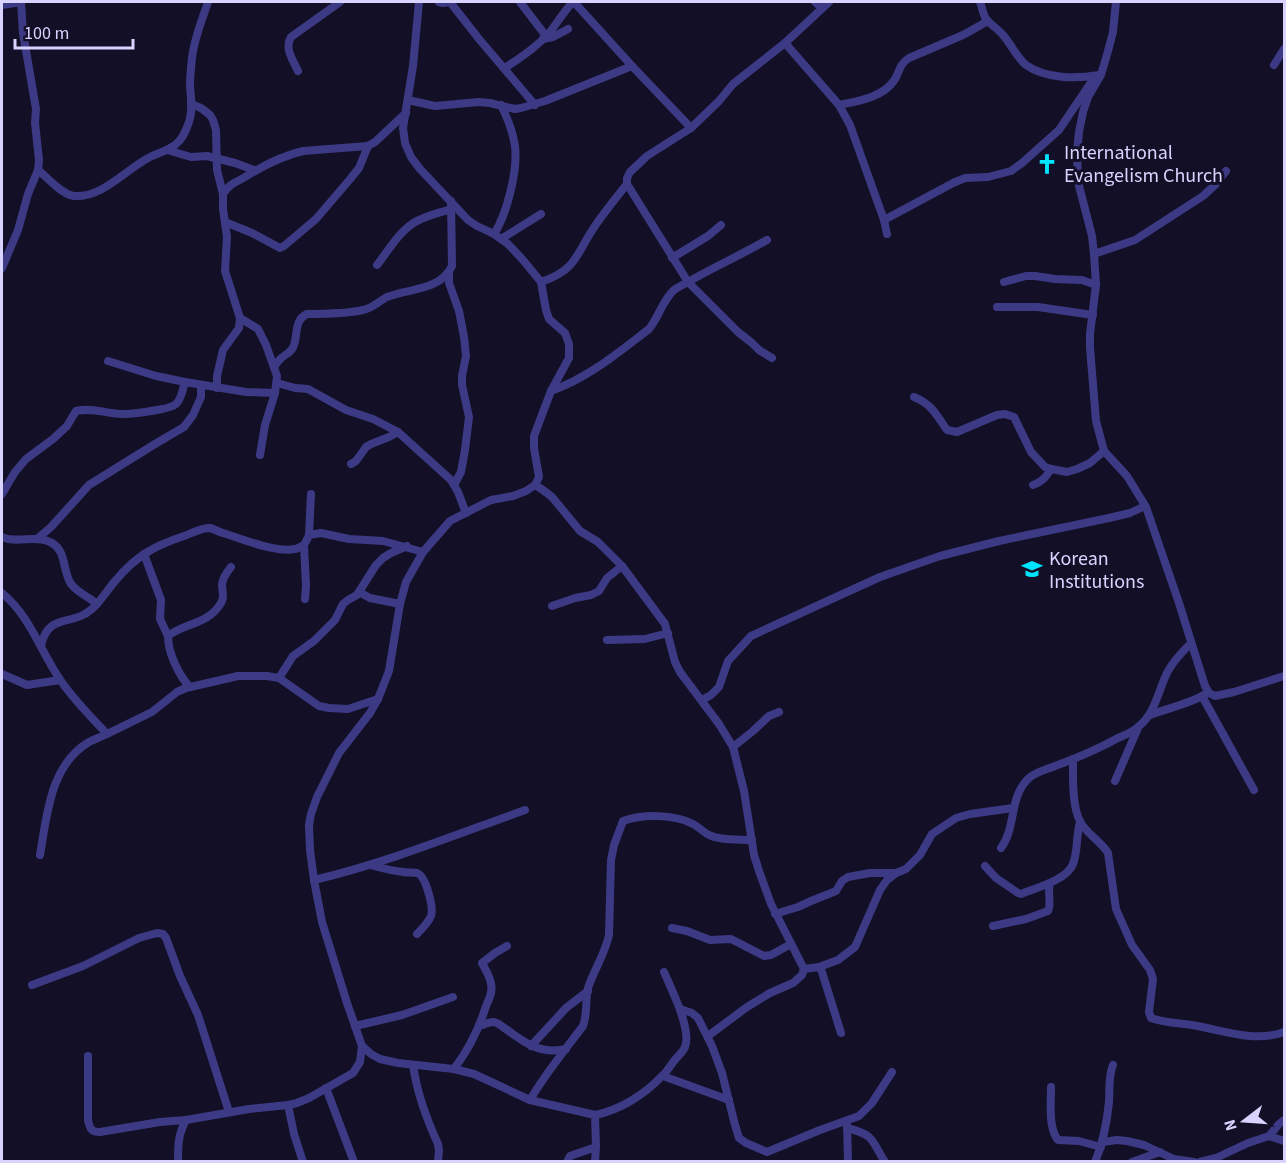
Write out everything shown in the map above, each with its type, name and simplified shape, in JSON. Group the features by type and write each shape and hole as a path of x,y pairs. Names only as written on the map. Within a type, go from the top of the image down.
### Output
{"street":[{"path":"2,5 21,2 23,33 36,109 35,123 39,150 38,170 28,194 18,231 3,264"},
{"path":"38,170 65,194 76,196 88,194 97,192 150,157 176,144 189,122 192,57 208,2"},
{"path":"298,71 288,47 291,36 340,2"},
{"path":"88,1056 88,1120 90,1129 94,1132 186,1120 249,1108 288,1105 309,1098 353,1072 360,1062 362,1046 322,922 310,850 311,814 339,753 370,714 378,699 389,671 406,582 423,552 450,521 490,500 513,496 535,485 539,477 534,436 552,390 568,358 569,344 565,333 549,319 541,282 523,260 497,237 468,220 452,205 411,157 405,143 403,128 413,66 419,2"},
{"path":"439,2 449,2 535,105"},
{"path":"520,2 544,38"},
{"path":"505,68 537,46 573,2 691,128"},
{"path":"980,2 988,21 1002,33 1025,64 1040,72 1055,76 1098,75"},
{"path":"1116,2 1113,32 1083,112 1077,152 1078,182 1092,236 1094,254 1096,285 1090,334 1096,421 1104,452 1127,476 1145,506 1179,603 1205,686 1205,694 1254,790"},
{"path":"772,358 738,332 687,282 627,184 627,178 630,172 647,156 691,128 733,84 785,43 822,4"},
{"path":"839,105 881,92 893,83 902,63 909,58 963,35 988,21"},
{"path":"544,38 568,29"},
{"path":"785,43 839,105 850,125 887,234"},
{"path":"1274,65 1284,49"},
{"path":"408,100 435,106 479,102 515,109 535,105 632,66"},
{"path":"884,220 965,178 988,177 1011,171 1059,130 1098,75"},
{"path":"191,104 210,115 213,120 217,146 217,171 223,194 227,237 225,270 240,318 239,328 223,350 217,376 217,388"},
{"path":"497,237 509,195 516,157 513,137 501,105"},
{"path":"223,194 231,183 276,159 303,151 368,146 406,113"},
{"path":"225,222 277,247 284,246 316,219 351,178 359,168 368,146"},
{"path":"167,150 191,157 216,158 254,170"},
{"path":"1094,254 1135,240 1203,196 1226,171"},
{"path":"541,282 565,271 575,261 596,225 627,184"},
{"path":"377,266 409,226 452,205"},
{"path":"274,367 282,356 293,349 298,324 307,314 365,310 389,297 442,280 452,266 452,205"},
{"path":"497,237 541,214"},
{"path":"672,258 708,236 721,225"},
{"path":"552,390 564,386 599,366 649,328 674,290 767,240"},
{"path":"448,272 466,345 462,385 469,417 464,459 461,472 454,485"},
{"path":"1004,282 1035,276 1082,279 1096,285"},
{"path":"997,307 1038,307 1093,315"},
{"path":"240,318 258,329 277,376 260,455"},
{"path":"108,361 156,376 185,382 246,392 275,393"},
{"path":"2,494 26,459 67,426 76,411 95,409 124,414 170,407 176,404 185,382"},
{"path":"277,383 308,389 346,410 373,419 398,432 451,480 466,513"},
{"path":"37,539 51,528 89,485 184,427 194,415 201,397 201,385"},
{"path":"914,397 925,402 947,430 957,432 997,415 1005,414 1014,417 1030,452 1051,469 1067,472 1077,469 1104,452"},
{"path":"351,464 366,447 398,432"},
{"path":"1033,485 1040,483 1051,469"},
{"path":"535,485 552,497 580,531 598,542 622,566 665,624 675,662 689,686 702,700 733,747 759,871 776,914 804,969 802,975 793,983 747,1007 708,1036"},
{"path":"305,599 304,546 309,535 311,494"},
{"path":"702,700 719,687 729,661 751,636 880,577 940,556 1130,513 1145,506"},
{"path":"41,646 43,634 49,627 80,617 91,610 117,579 144,554 160,544 212,528 275,549 297,549 304,546"},
{"path":"309,535 321,533 349,539 383,541 423,552"},
{"path":"2,537 13,540 50,541 63,554 69,581 79,592 97,604"},
{"path":"279,678 293,656 331,625 343,604 359,592 383,558 407,546"},
{"path":"144,554 161,600 160,619 168,636 178,671 182,680 190,687"},
{"path":"552,606 599,591 607,578 622,566"},
{"path":"168,636 196,624 215,610 224,597 222,582 231,567"},
{"path":"359,592 370,598 400,604"},
{"path":"2,593 24,615 60,680 107,734"},
{"path":"607,640 645,639 668,633"},
{"path":"1150,716 1168,671 1191,643"},
{"path":"2,674 27,685 60,680"},
{"path":"40,855 53,789 71,757 89,742 152,712 177,692 238,676 267,676 279,678 319,706 348,709 378,699"},
{"path":"1001,848 1005,843 1019,792 1025,781 1033,774 1073,759 1138,728 1150,716 1171,707 1197,700 1205,694 1215,696 1234,692 1284,676"},
{"path":"733,747 769,716 779,712"},
{"path":"1115,781 1138,728"},
{"path":"986,866 996,878 1021,894 1050,883 1072,867 1080,822 1075,798 1073,759"},
{"path":"804,969 819,967 838,960 855,946 880,890 887,880 906,869 920,855 932,834 956,818 1013,808"},
{"path":"314,880 349,872 525,810"},
{"path":"530,1100 542,1079 583,1026 586,1018 588,990 609,935 611,860 623,820 658,816 674,818 692,823 709,835 752,840"},
{"path":"1080,822 1104,846 1108,854 1116,909 1132,945 1150,970 1153,979 1149,1012 1151,1018 1242,1035 1264,1036 1284,1032"},
{"path":"370,865 386,870 417,873 423,877 432,915 417,934"},
{"path":"776,914 836,891 842,881 848,877 870,873 896,873"},
{"path":"993,926 1026,919 1048,911 1050,883"},
{"path":"672,928 710,940 731,939 764,956 771,956 791,944"},
{"path":"32,986 83,966 139,938 157,933 163,934 198,1015 229,1113"},
{"path":"454,1069 479,1026 491,992 492,986 482,963 507,946"},
{"path":"819,967 841,1033"},
{"path":"362,1046 380,1059 474,1074 530,1100 595,1115 608,1112 638,1096 663,1076 686,1046 686,1034 680,1009 664,972"},
{"path":"531,1046 566,1008 588,990"},
{"path":"355,1026 402,1016 453,997"},
{"path":"680,1009 699,1018 708,1036 718,1059 739,1138 767,1152 847,1124 866,1110 892,1072"},
{"path":"479,1026 493,1022 538,1049 550,1051 566,1048"},
{"path":"412,1065 422,1105 440,1150 438,1161"},
{"path":"1095,1161 1102,1144 1109,1104 1109,1078 1113,1065"},
{"path":"663,1076 729,1100"},
{"path":"1051,1087 1053,1133 1058,1140 1102,1144 1117,1140 1127,1141 1144,1145 1174,1159 1194,1161"},
{"path":"326,1088 354,1161"},
{"path":"288,1105 303,1161"},
{"path":"595,1115 595,1161"},
{"path":"178,1161 179,1139 186,1120"},
{"path":"1200,1161 1216,1158 1269,1136 1284,1120"},
{"path":"847,1124 848,1161"},
{"path":"847,1124 872,1138 885,1161"},
{"path":"1269,1136 1284,1141"},
{"path":"567,1161 570,1156 596,1147"},
{"path":"1132,1161 1160,1152"}],"place":[{"name":"International Evangelism Church","path":"1047,164"},
{"name":"Korean Institutions","path":"1032,569"}]}
